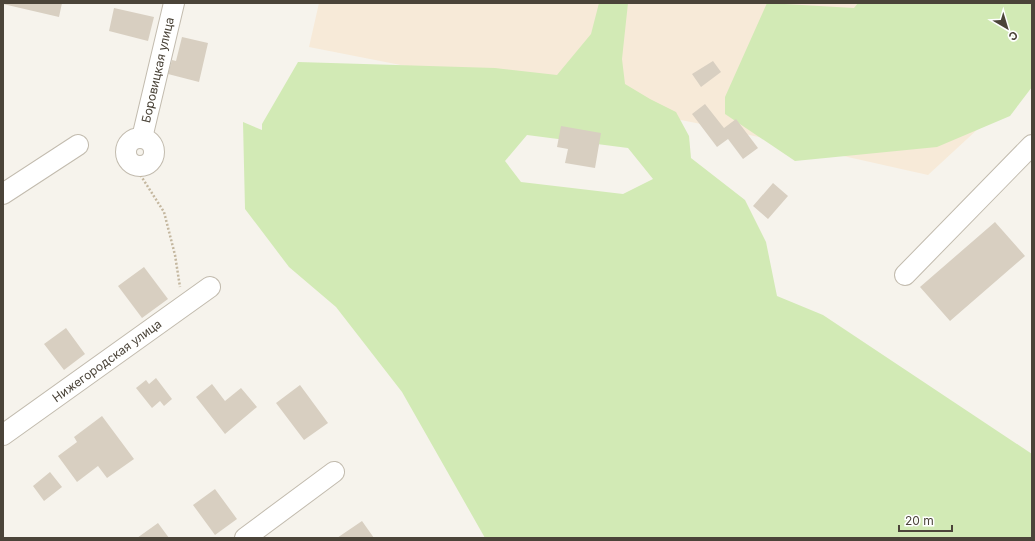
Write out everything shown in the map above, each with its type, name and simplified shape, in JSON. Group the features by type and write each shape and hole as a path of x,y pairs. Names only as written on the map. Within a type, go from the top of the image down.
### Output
{"street":[{"name":"Боровицкая улица","path":"134,165 146,165 154,156 152,145 148,140 142,138 174,3"},
{"path":"3,194 78,145"},
{"path":"905,275 1032,145"},
{"name":"Нижегородская улица","path":"3,436 210,287"},
{"path":"245,538 334,472"}],"path":[{"path":"134,165 164,212 175,255 183,307"}],"shaded area":[{"path":"319,3 1032,3 1032,79 928,175 696,123 309,47"}],"green space":[{"path":"599,3 628,3 622,59 625,84 676,112 689,136 691,158 745,200 766,242 777,296 823,315 1032,454 1032,538 485,538 402,392 336,307 289,267 245,209 243,122 262,130 262,124 298,62 495,68 557,75 591,34","holes":["527,135 628,148 653,179 623,194 521,182 505,161"]},
{"path":"767,3 854,8 858,3 1032,3 1032,87 1010,116 937,147 795,161 725,114 725,97"}],"building":[{"path":"3,3 62,3 59,17"},
{"path":"114,8 154,17 148,41 109,31"},
{"path":"182,37 208,43 199,82 168,74 172,60 176,61"},
{"path":"713,61 721,72 701,87 692,74"},
{"path":"705,104 724,128 736,119 758,148 743,159 728,139 717,147 692,114"},
{"path":"561,126 601,133 595,168 565,163 568,149 557,147"},
{"path":"773,183 788,196 768,219 753,206"},
{"path":"995,222 1025,256 950,321 920,287"},
{"path":"144,267 168,299 142,318 118,286"},
{"path":"66,328 85,354 64,370 44,344"},
{"path":"156,378 172,399 164,406 160,401 152,408 136,388 146,380 149,384"},
{"path":"212,384 225,401 241,388 257,407 225,434 196,397"},
{"path":"300,385 328,423 304,440 276,403"},
{"path":"102,416 134,459 107,478 98,466 77,482 58,456 77,442 74,437"},
{"path":"50,472 62,487 44,501 33,486"},
{"path":"215,489 237,519 215,535 193,505"},
{"path":"362,521 374,538 337,538"},
{"path":"158,523 169,538 137,538"}]}
